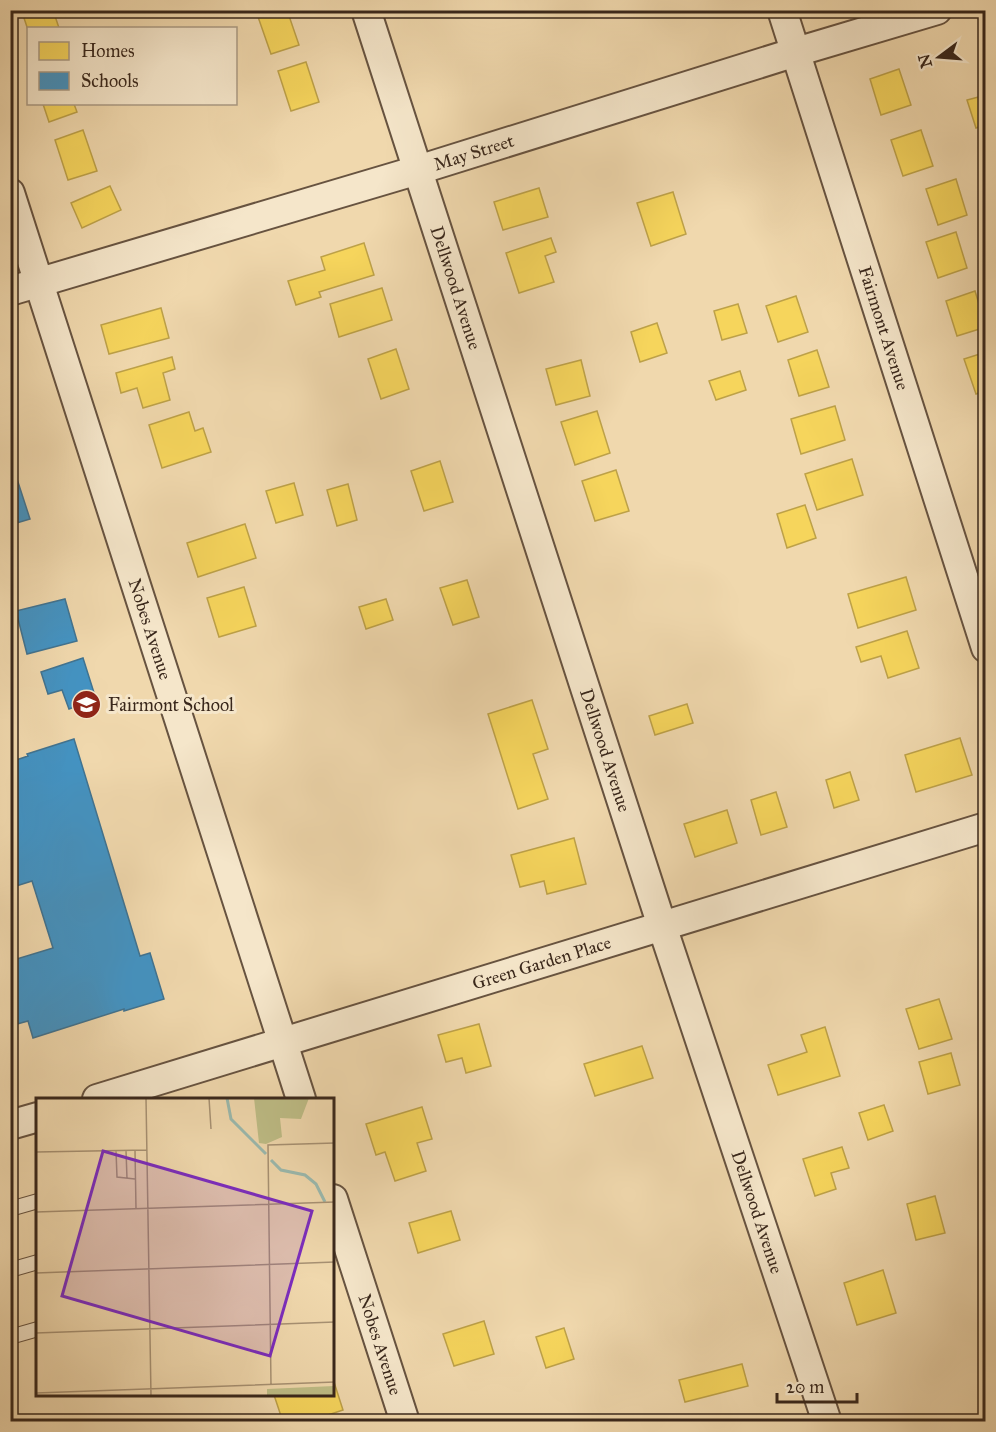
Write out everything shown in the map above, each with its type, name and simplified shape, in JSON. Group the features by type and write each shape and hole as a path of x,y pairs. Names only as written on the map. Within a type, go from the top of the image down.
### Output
{"street":[{"name":"Dellwood Avenue","path":"366,10 662,926 827,1422"},
{"name":"Fairmont Avenue","path":"782,10 986,648"},
{"name":"May Street","path":"10,291 418,170 937,10"},
{"name":"Nobes Avenue","path":"10,193 301,1098"},
{"name":"Green Garden Place","path":"100,1098 986,827"},
{"path":"10,1125 36,1118"},
{"name":"Nobes Avenue","path":"334,1202 405,1422"}],"lane":[{"path":"10,1209 36,1202"},
{"path":"10,1270 36,1263"},
{"path":"10,1337 36,1330"}],"building: Homes":[{"path":"38,10 53,10 59,27 27,27 23,15"},
{"path":"268,10 287,10 299,45 271,54 257,14"},
{"path":"306,62 319,102 291,111 278,71"},
{"path":"899,69 911,105 881,115 870,79"},
{"path":"986,95 986,125 976,128 967,100"},
{"path":"43,105 74,105 77,112 49,122"},
{"path":"83,130 97,171 68,180 55,140"},
{"path":"921,130 933,166 903,176 891,140"},
{"path":"956,179 967,215 938,225 926,189"},
{"path":"110,186 121,210 82,228 71,203"},
{"path":"539,188 548,217 503,230 494,202"},
{"path":"673,192 686,234 651,246 637,203"},
{"path":"956,232 967,268 938,278 926,242"},
{"path":"551,238 556,252 545,256 554,282 519,293 506,253"},
{"path":"364,243 374,275 319,292 321,297 296,305 288,281 325,270 321,257"},
{"path":"382,288 392,320 339,337 330,304"},
{"path":"975,291 986,327 957,336 946,301"},
{"path":"796,296 808,332 778,342 766,306"},
{"path":"738,304 747,333 722,340 714,311"},
{"path":"161,308 169,338 109,354 101,325"},
{"path":"657,323 667,353 640,362 631,332"},
{"path":"396,349 409,389 381,399 368,359"},
{"path":"817,350 829,387 799,396 788,360"},
{"path":"986,352 986,391 976,394 964,359"},
{"path":"172,357 175,369 163,373 170,400 143,408 137,388 121,393 116,373"},
{"path":"581,360 590,396 556,405 546,369"},
{"path":"740,371 746,390 716,400 709,381"},
{"path":"835,406 845,440 801,454 791,419"},
{"path":"597,411 610,453 575,465 561,422"},
{"path":"189,412 195,431 203,428 211,452 162,468 149,425"},
{"path":"852,459 863,495 817,510 805,474"},
{"path":"440,461 453,502 424,511 411,471"},
{"path":"616,470 629,511 595,521 582,481"},
{"path":"294,483 303,515 276,523 266,491"},
{"path":"348,484 357,520 337,526 327,490"},
{"path":"805,505 816,538 787,548 777,514"},
{"path":"245,524 256,558 198,577 187,543"},
{"path":"906,577 916,610 858,628 848,594"},
{"path":"467,580 479,617 453,625 440,588"},
{"path":"244,587 256,626 219,637 207,598"},
{"path":"386,599 393,620 366,629 359,607"},
{"path":"907,631 919,668 888,678 881,656 861,662 856,647"},
{"path":"532,700 548,749 533,754 548,799 518,809 488,714"},
{"path":"687,704 693,723 655,735 649,716"},
{"path":"960,738 972,775 916,792 905,755"},
{"path":"850,772 859,800 834,808 826,780"},
{"path":"776,792 787,827 761,835 751,800"},
{"path":"727,810 737,843 695,857 684,824"},
{"path":"574,838 586,884 547,894 544,881 520,887 511,855"},
{"path":"939,999 952,1039 919,1049 906,1009"},
{"path":"479,1024 491,1066 466,1073 462,1058 446,1062 438,1035"},
{"path":"825,1027 840,1076 778,1095 768,1065 807,1052 801,1035"},
{"path":"642,1046 653,1078 595,1096 584,1064"},
{"path":"951,1053 960,1085 928,1094 919,1062"},
{"path":"884,1105 893,1131 868,1140 859,1113"},
{"path":"422,1107 432,1139 417,1143 426,1171 395,1181 385,1152 376,1155 366,1124"},
{"path":"842,1147 849,1168 831,1173 836,1189 815,1196 803,1159"},
{"path":"935,1196 945,1233 916,1240 907,1204"},
{"path":"451,1211 460,1240 418,1253 409,1223"},
{"path":"883,1270 896,1313 857,1325 844,1283"},
{"path":"484,1321 494,1354 454,1366 443,1334"},
{"path":"564,1328 574,1359 546,1368 536,1337"},
{"path":"742,1364 748,1386 685,1402 679,1380"},
{"path":"334,1382 343,1410 307,1422 283,1422 274,1396 334,1396"}],"building: Schools":[{"path":"17,479 30,519 10,525 10,481"},
{"path":"65,599 77,641 27,654 16,611"},
{"path":"83,658 96,699 69,709 62,690 48,694 41,672"},
{"path":"10,709 16,727 10,729"},
{"path":"74,739 140,956 150,953 164,999 124,1011 124,1009 33,1038 28,1021 10,1026 10,961 53,948 32,881 10,888 10,762"}],"place":[{"name":"Fairmont School","path":"87,705"}]}
